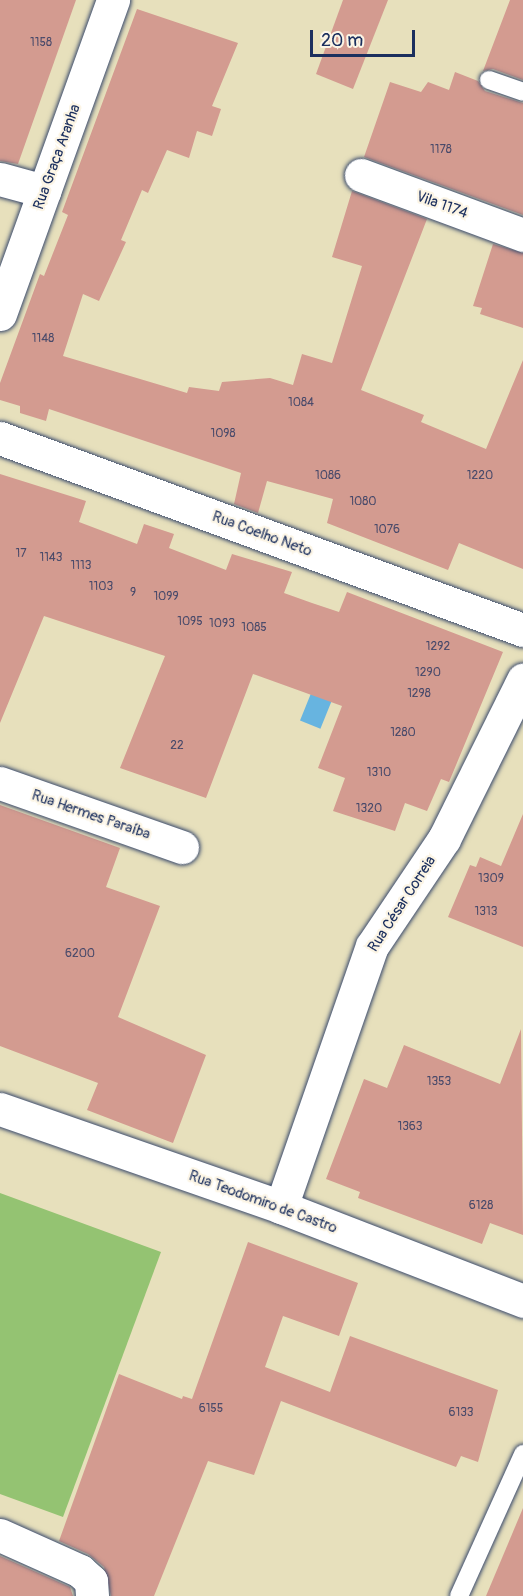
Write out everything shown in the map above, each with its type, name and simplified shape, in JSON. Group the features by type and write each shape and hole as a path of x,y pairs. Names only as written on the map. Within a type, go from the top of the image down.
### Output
{"street":[{"name":"Rua Graça Aranha","path":"0,314 113,0"},
{"name":"Vila 1174","path":"361,175 523,235"},
{"path":"0,179 44,191"},
{"name":"Rua Coelho Neto","path":"0,438 523,630"},
{"name":"Rua César Correia","path":"281,1207 372,946 444,839 523,680"},
{"name":"Rua Hermes Paraíba","path":"0,783 182,847"},
{"name":"Rua Teodomiro de Castro","path":"0,1109 281,1207 523,1301"},
{"path":"0,1535 80,1571 91,1581 92,1596"}],"lane":[{"path":"489,80 523,92"},
{"path":"459,1596 523,1454"}],"green space":[{"path":"0,1193 161,1252 63,1517 0,1494"}],"water":[{"path":"318,676 338,684 320,729 300,721"}],"building":[{"path":"0,0 76,0 18,164 0,161"},
{"path":"343,0 388,0 353,89 316,74"},
{"path":"510,0 523,0 523,80 493,69 483,71"},
{"path":"137,9 238,43 212,106 221,109 212,136 197,131 189,158 167,150 148,193 142,190 121,240 126,242 99,301 83,294 63,356 187,393 189,387 219,391 222,382 270,378 293,385 302,354 332,363 362,266 332,257 352,191 427,219 361,390 424,415 421,422 486,449 523,360 523,569 459,543 448,570 327,523 333,499 267,481 258,513 234,504 241,473 49,409 46,421 20,413 20,406 0,400 0,383 40,274 44,276 68,215 62,212"},
{"path":"455,72 478,81 485,91 523,103 523,215 364,157 390,82 421,92 428,82 449,90"},
{"path":"493,244 523,253 523,328 480,314 482,308 473,306"},
{"path":"0,474 86,501 79,522 137,544 144,524 174,534 169,548 226,570 232,554 292,572 284,593 312,603 339,612 347,592 503,652 449,782 441,779 427,811 405,803 395,831 333,811 345,778 318,768 342,706 253,674 206,798 120,768 165,656 44,616 0,723"},
{"path":"0,805 120,848 106,887 160,906 118,1017 206,1055 173,1143 87,1110 98,1083 0,1046"},
{"path":"523,814 523,947 448,917 470,865 476,867 480,857 501,866"},
{"path":"521,1029 523,1235 490,1223 482,1244 358,1198 360,1192 326,1179 364,1079 387,1088 404,1045 500,1084"},
{"path":"248,1242 358,1283 339,1336 283,1316 265,1367 330,1392 350,1336 498,1390 478,1462 461,1456 456,1467 281,1401 254,1475 208,1461 154,1596 111,1596 104,1567 88,1554 59,1541 119,1374 182,1399 183,1396 192,1399"},
{"path":"523,1508 523,1596 486,1596"},
{"path":"0,1556 70,1587 73,1596 0,1596"}]}
